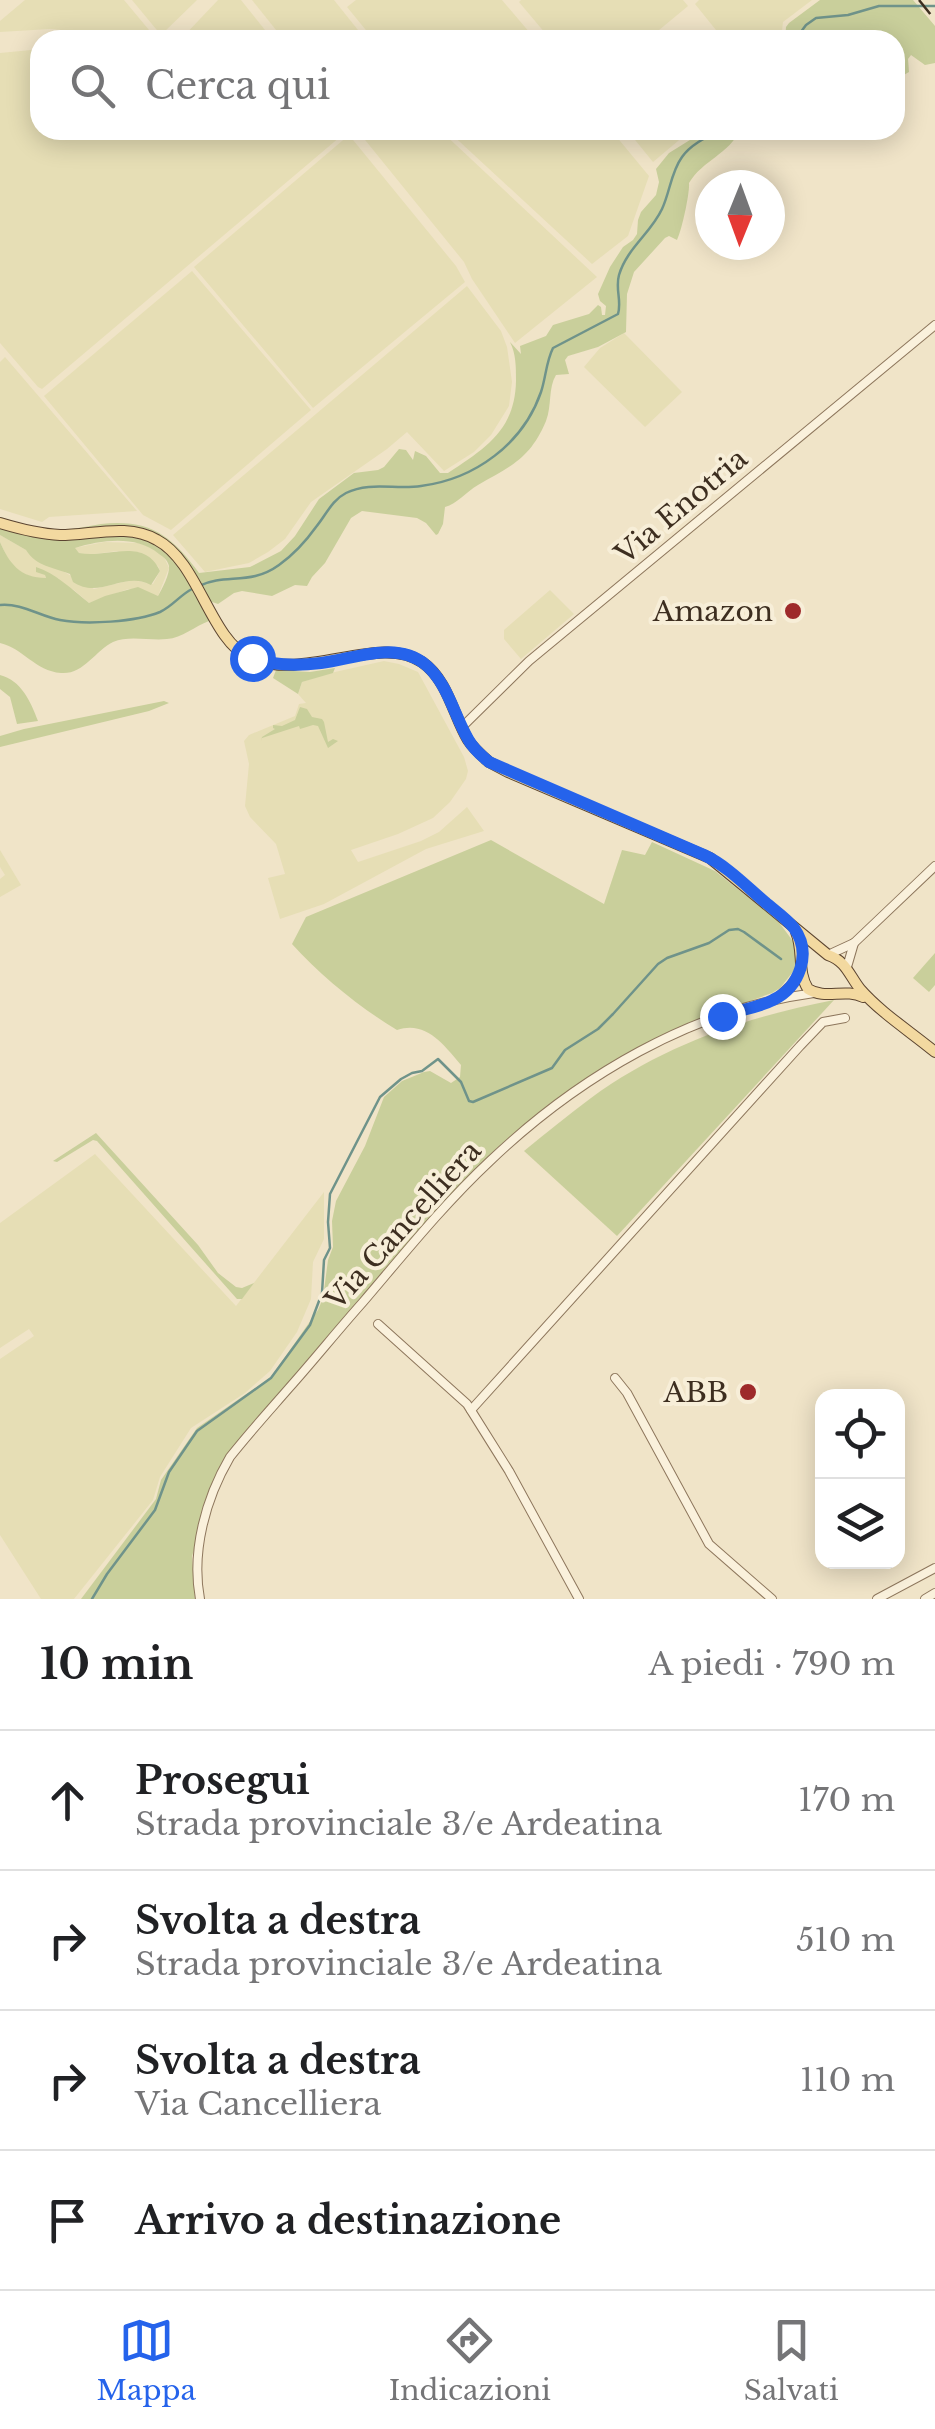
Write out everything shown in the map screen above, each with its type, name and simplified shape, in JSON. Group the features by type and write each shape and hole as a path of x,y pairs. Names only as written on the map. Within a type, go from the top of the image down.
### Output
{"main road":[{"path":"0,524 47,534 123,531 162,542 192,578 231,644 260,662 309,664 386,652 416,659 439,680 473,747 494,766 710,858 839,959 873,1002 935,1052"},
{"path":"792,926 802,947 803,982 814,994 857,994 873,1002"},
{"path":"802,970 810,958 828,954"},
{"path":"839,992 849,980 847,967"}],"street":[{"name":"Via Enotria","path":"462,727 529,660 935,325"},
{"path":"828,954 854,942 935,866"},
{"path":"847,967 854,942"},
{"name":"Via Cancelliera","path":"774,1000 802,970"},
{"name":"Via Cancelliera","path":"200,1599 197,1570 203,1526 230,1457 444,1207 486,1164 527,1127 585,1085 683,1030 774,1000 814,994"},
{"path":"470,1410 800,1046 823,1022 845,1018"},
{"path":"378,1324 467,1404 509,1471 579,1599"},
{"path":"615,1378 627,1393 709,1544 772,1599"},
{"path":"876,1599 935,1568"},
{"path":"925,1599 935,1593"}],"shaded area":[{"path":"25,0 124,0 149,30 0,32 0,21"},
{"path":"132,0 197,0 166,30 157,30"},
{"path":"218,0 241,0 265,30 190,30"},
{"path":"252,0 334,0 358,30 276,30"},
{"path":"356,0 502,0 528,30 366,30 347,7"},
{"path":"683,0 688,6 659,30 543,30 519,2"},
{"path":"699,0 812,0 783,22 782,30 716,30 695,4"},
{"path":"30,51 30,140 336,140 42,389 0,343 0,53"},
{"path":"343,140 353,140 465,282 313,408 194,267"},
{"path":"365,140 451,140 597,277 515,343 464,262"},
{"path":"458,140 619,140 649,176 628,236 592,264"},
{"path":"635,140 679,140 653,162"},
{"path":"192,271 311,410 171,530 143,515 44,396"},
{"path":"467,286 501,331 507,347 512,382 509,406 491,435 474,452 444,471 407,432 311,502 285,539 268,552 249,563 205,572 173,535"},
{"path":"624,333 682,392 645,427 584,367 600,348"},
{"path":"5,357 137,511 49,517 42,522 0,509 0,362"},
{"path":"0,535 94,589 132,580 153,584 160,571 158,566 117,551 87,555 74,548 104,542 138,543 164,557 169,568 158,596 128,589 89,603 58,578 45,575 46,578 38,579 10,564"},
{"path":"550,590 574,614 521,659 504,639 504,630"},
{"path":"384,661 418,672 468,771 450,802 433,818 351,850 358,862 439,832 467,807 484,831 426,849 324,904 280,919 268,878 285,874 276,844 250,817 245,806 249,764 244,741 249,735 295,716 299,704 306,703 298,694 302,682"},
{"path":"0,850 21,885 0,897 0,879 5,875 0,867"},
{"path":"95,1154 236,1306 324,1192 324,1239 313,1262 311,1299 297,1332 270,1371 245,1393 191,1428 160,1477 153,1500 74,1599 41,1599 0,1535 0,1359 34,1336 29,1329 0,1348 0,1223"}],"green space":[{"path":"820,0 913,0 935,26 935,63 925,65 911,55 909,72 905,74 905,30 786,30 789,23"},
{"path":"690,140 733,140 695,170 677,240 665,238 634,272 627,294 626,332 598,347 568,356 565,360 569,374 556,375 546,421 533,444 510,466 445,507 438,534 417,518 362,511 351,518 307,586 295,585 272,596 242,591 218,604 209,601 180,554 159,536 45,531 0,521 0,517 54,530 118,523 146,527 169,539 199,573 250,567 281,551 319,499 354,473 384,467 399,449 406,450 413,460 415,451 426,456 440,473 448,473 486,446 510,413 516,376 510,342 521,354 520,346 546,336 553,325 589,314 598,305 605,315 606,306 598,294 623,247 637,234 641,212 656,195 656,169 669,153"},
{"path":"0,528 47,538 123,536 150,541 177,562 211,618 173,638 113,642 69,673 44,668 0,643 0,542 22,572 46,578 36,572 36,567 43,570 89,603 138,587 158,596 168,564 161,555 140,544 107,541 85,545 75,548 79,553 90,554 145,554 160,571 151,585 131,581 83,587 73,582 70,574 35,560 0,535"},
{"path":"335,668 333,673 302,682 298,694 273,678 276,670 310,672"},
{"path":"0,675 19,687 38,721 17,724 10,697 0,689"},
{"path":"169,703 149,711 0,747 0,736 24,729"},
{"path":"300,707 312,717 322,719 328,742 338,741 328,748 318,726 313,725 300,729 299,726 261,741 262,737 275,729 273,725 295,720"},
{"path":"491,840 604,904 622,850 645,855 652,842 715,871 778,921 795,944 796,968 772,993 686,1024 585,1080 498,1147 423,1225 225,1457 192,1556 195,1599 81,1599 156,1499 161,1480 197,1428 271,1377 318,1310 333,1247 336,1201 365,1146 384,1097 402,1081 424,1072 430,1071 451,1083 460,1077 461,1065 434,1036 417,1028 397,1030 342,991 292,944 306,917"},
{"path":"935,953 935,985 929,992 913,978"},
{"path":"834,1000 617,1236 524,1151 619,1079 677,1048 769,1015"},
{"path":"96,1133 198,1245 218,1273 236,1287 254,1283 242,1299 237,1299 97,1141 53,1161"}],"waterway":[{"path":"802,30 816,18 848,15 879,6 935,6"},
{"path":"199,586 258,575 279,565 299,548 346,493 364,487 412,487 441,482 478,467 509,443 533,411 553,348 618,314 618,280 623,265 662,209 678,163 704,140"},
{"path":"0,605 60,620 111,622 160,612 192,589"},
{"path":"92,1599 155,1510 169,1472 197,1431 271,1378 310,1325 322,1293 324,1260 330,1248 330,1194 380,1097 401,1079 438,1059 461,1082 473,1102 552,1068 565,1050 598,1029 658,964 709,943 729,930 744,932 781,959"}],"railway":[{"path":"919,0 935,20"}],"place":[{"name":"Amazon","path":"793,611"},
{"name":"ABB","path":"748,1392"}],"route":[{"path":"252,658 294,665 386,652 416,659 442,684 470,742 489,762 721,865 792,926 802,954 802,970 774,1000 722,1016"}]}
